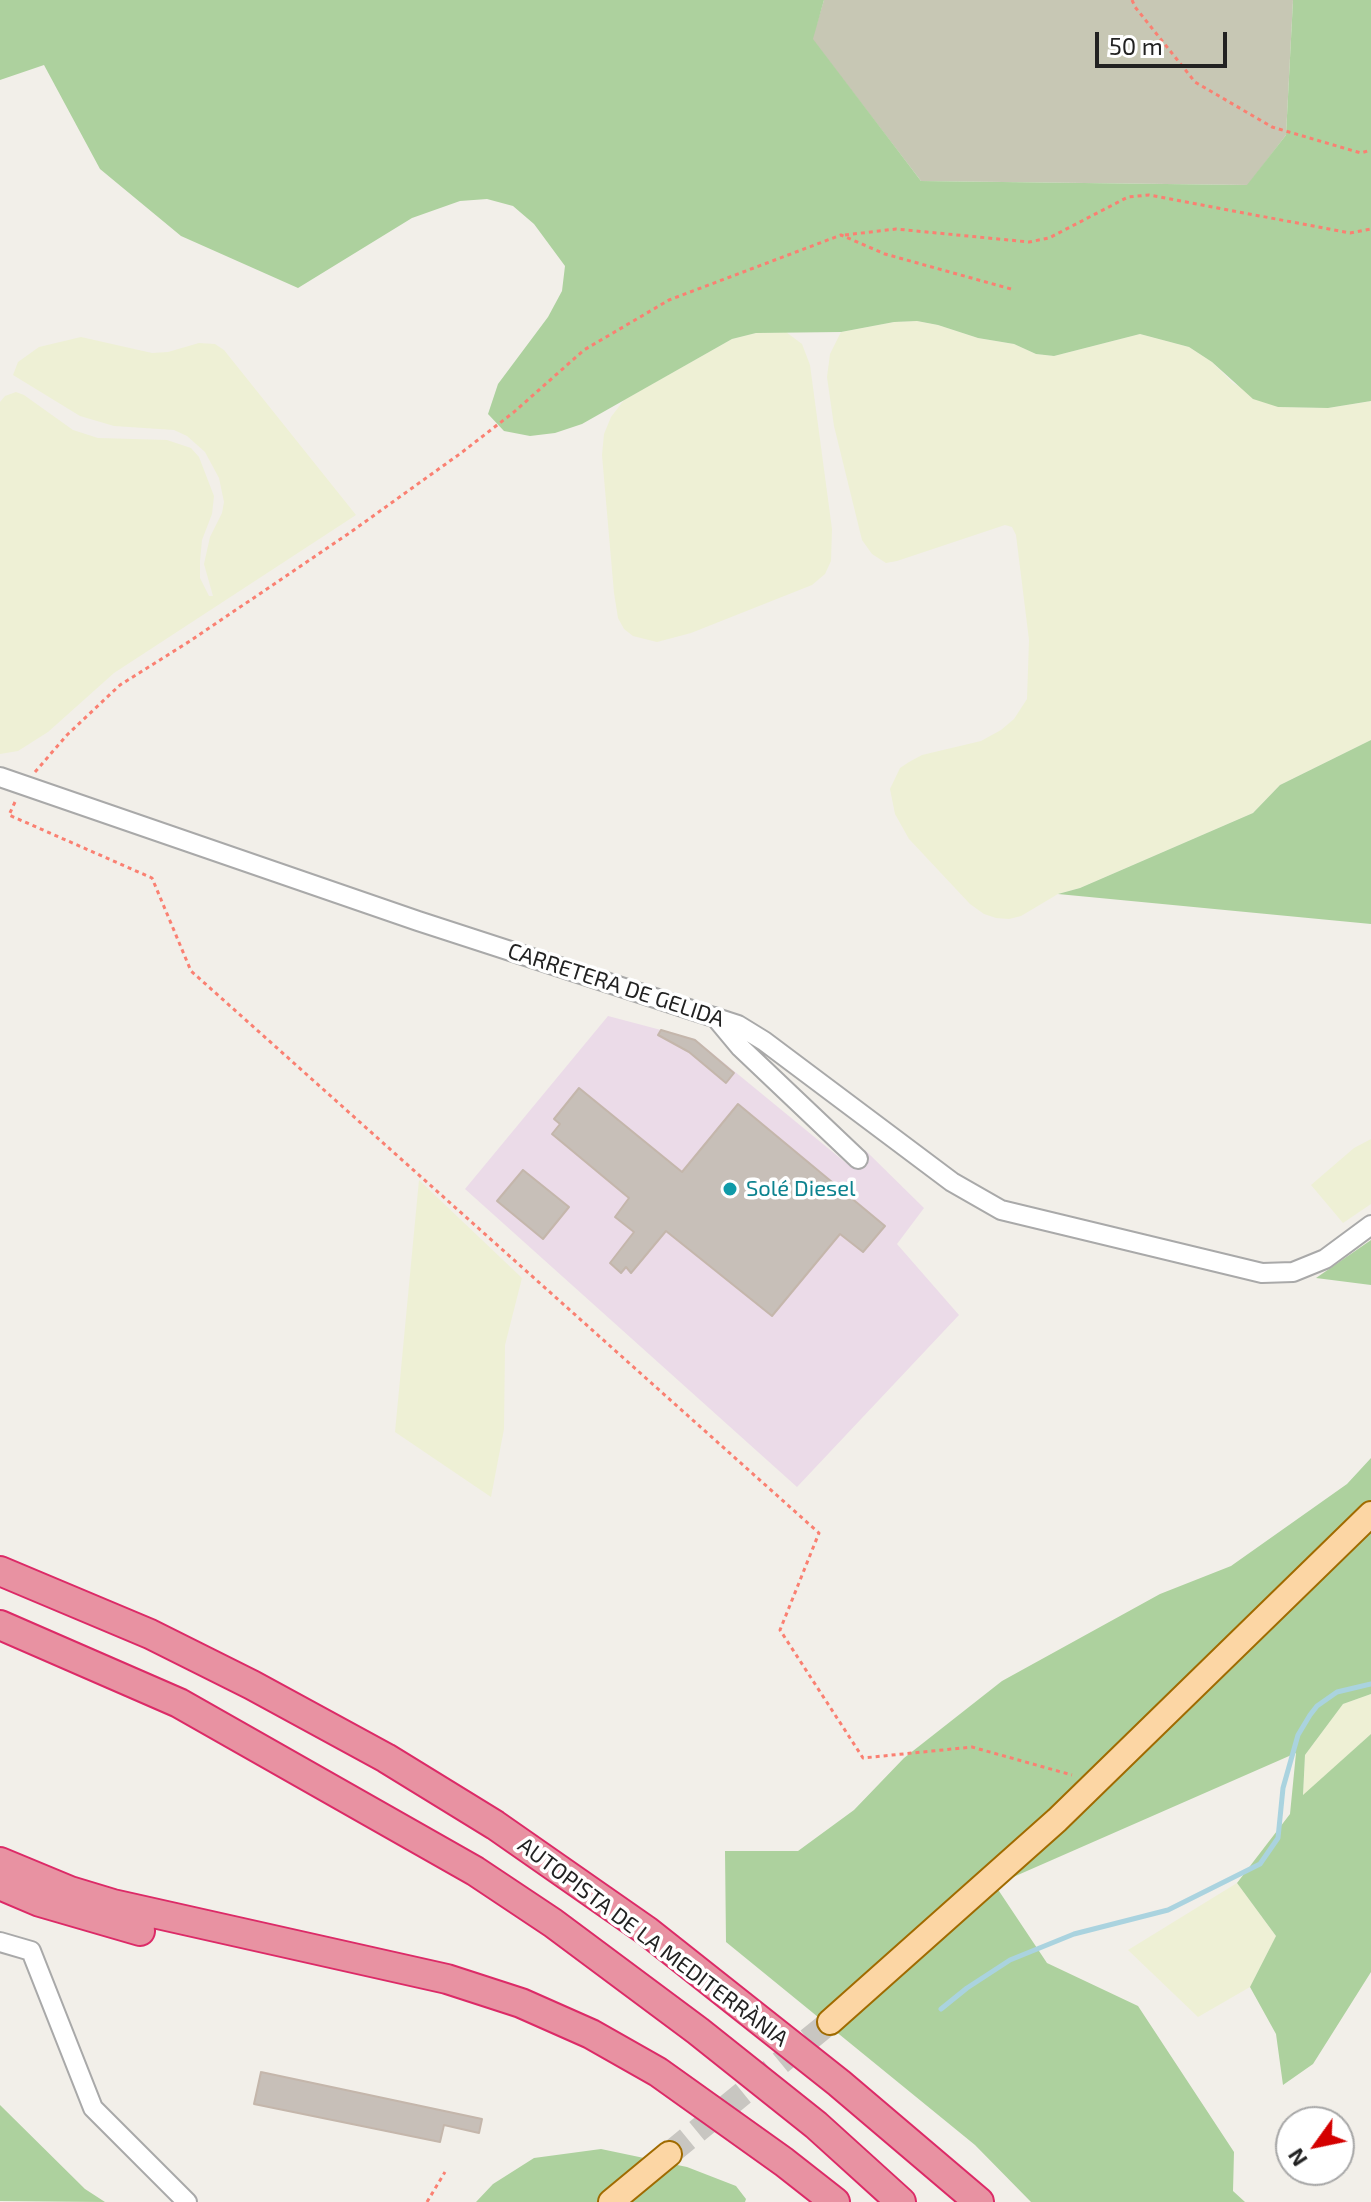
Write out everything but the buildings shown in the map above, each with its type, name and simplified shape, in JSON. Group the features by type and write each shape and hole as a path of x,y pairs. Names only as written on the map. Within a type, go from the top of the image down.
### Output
{"highway":[{"name":"AUTOPISTA DE LA MEDITERRÀNIA","path":"0,1571 150,1634 252,1685 386,1758 495,1825 659,1941 839,2083 979,2202"},
{"name":"AUTOPISTA DE LA MEDITERRÀNIA","path":"0,1625 179,1703 475,1871 553,1923 698,2031 816,2125 901,2202"},
{"path":"0,1862 40,1880 113,1904 434,1976 521,2003 591,2034 658,2072 835,2202"},
{"path":"0,1885 40,1902 101,1921 436,1994 534,2026 616,2066 658,2093 805,2202"}],"main road":[{"path":"830,2022 956,1912 1097,1781 1371,1514"},
{"path":"611,2202 669,2154"}],"street":[{"name":"CARRETERA DE GELIDA","path":"0,777 433,926 738,1025 764,1041 952,1182 1001,1210 1262,1273 1293,1272 1325,1259 1371,1225"},
{"path":"713,1015 740,1047 858,1159"},
{"path":"0,1942 31,1951 93,2108 187,2202"}],"path":[{"path":"1132,0 1195,82 1272,127 1361,153 1371,150"},
{"path":"1097,1781 972,1747 863,1758 780,1630 819,1533 191,971 152,878 9,815 23,785 67,735 120,685 243,605 449,462 514,412 584,350 669,300 841,235 896,229 1029,242 1049,238 1128,197 1149,195 1350,233 1371,229"},
{"path":"841,235 885,254 1011,289"},
{"path":"427,2202 445,2172"}],"shaded area":[{"path":"824,0 1293,0 1286,135 1248,185 921,181 812,39"},
{"path":"917,321 978,338 1014,344 1036,354 1054,356 1140,334 1189,347 1212,362 1233,383 1278,407 1328,408 1371,401 1371,740 1280,785 1253,813 1080,888 1058,894 1021,916 996,918 970,904 909,839 895,814 890,789 900,768 909,762 922,755 981,741 1014,719 1027,699 1029,640 1016,535 1012,527 1005,525 897,561 886,563 872,554 862,540 834,426 827,377 830,354 841,332"},
{"path":"786,332 802,344 810,365 832,529 831,561 825,574 812,585 691,633 657,642 633,636 624,629 618,618 614,593 602,455 604,434 611,417 624,400 732,339 756,333"},
{"path":"81,337 152,353 199,343 215,344 224,350 356,515 114,673 48,732 18,751 0,754 0,402 5,396 16,392 24,395 73,430 98,438 167,440 191,448 199,457 214,496 212,514 202,540 200,561 200,578 209,596 213,596 204,564 210,537 224,502 219,478 205,452 187,436 174,430 114,426 80,416 13,375 18,362 39,347"},
{"path":"608,1016 695,1039 851,1167 865,1150 924,1208 897,1244 959,1315 797,1487 465,1189"},
{"path":"1371,1139 1371,1204 1343,1223 1311,1185 1354,1148"},
{"path":"419,1180 522,1278 505,1345 504,1429 491,1497 395,1432"},
{"path":"1371,1694 1371,1734 1303,1796 1305,1755 1343,1704"},
{"path":"1237,1883 1276,1936 1250,1987 1198,2017 1128,1950"}],"green space":[{"path":"0,0 824,0 813,39 921,181 1247,185 1286,135 1293,0 1371,0 1371,401 1328,408 1278,407 1253,399 1212,362 1189,347 1140,334 1054,356 1036,354 1014,344 978,338 917,321 841,332 756,333 732,339 582,424 555,433 530,436 504,431 488,414 498,384 548,317 562,291 565,266 534,224 513,206 487,199 460,201 412,218 298,288 181,236 100,169 44,65 0,80"},
{"path":"1371,740 1371,924 1058,894 1080,888 1253,813 1280,785"},
{"path":"1371,1240 1371,1285 1316,1278"},
{"path":"1371,1458 1371,1694 1343,1704 1305,1755 1303,1795 1371,1734 1371,1972 1313,2064 1283,2085 1276,2034 1250,1987 1276,1936 1237,1883 1290,1814 1296,1753 995,1885 1047,1963 1138,2006 1234,2152 1233,2191 1245,2202 1031,2202 975,2145 726,1942 725,1851 798,1851 854,1810 904,1758 1002,1681 1160,1594 1231,1566 1347,1484"},
{"path":"0,2105 85,2189 105,2202 0,2201"},
{"path":"601,2149 687,2167 736,2186 745,2202 476,2202 493,2184 534,2158"}],"waterway":[{"path":"941,2009 1010,1960 1074,1934 1168,1910 1260,1864 1278,1838 1283,1788 1298,1735 1310,1715 1337,1692 1371,1684"}],"tunnel":[{"path":"669,2154 830,2022"}],"place":[{"name":"Solé Diesel","path":"730,1189"}]}
